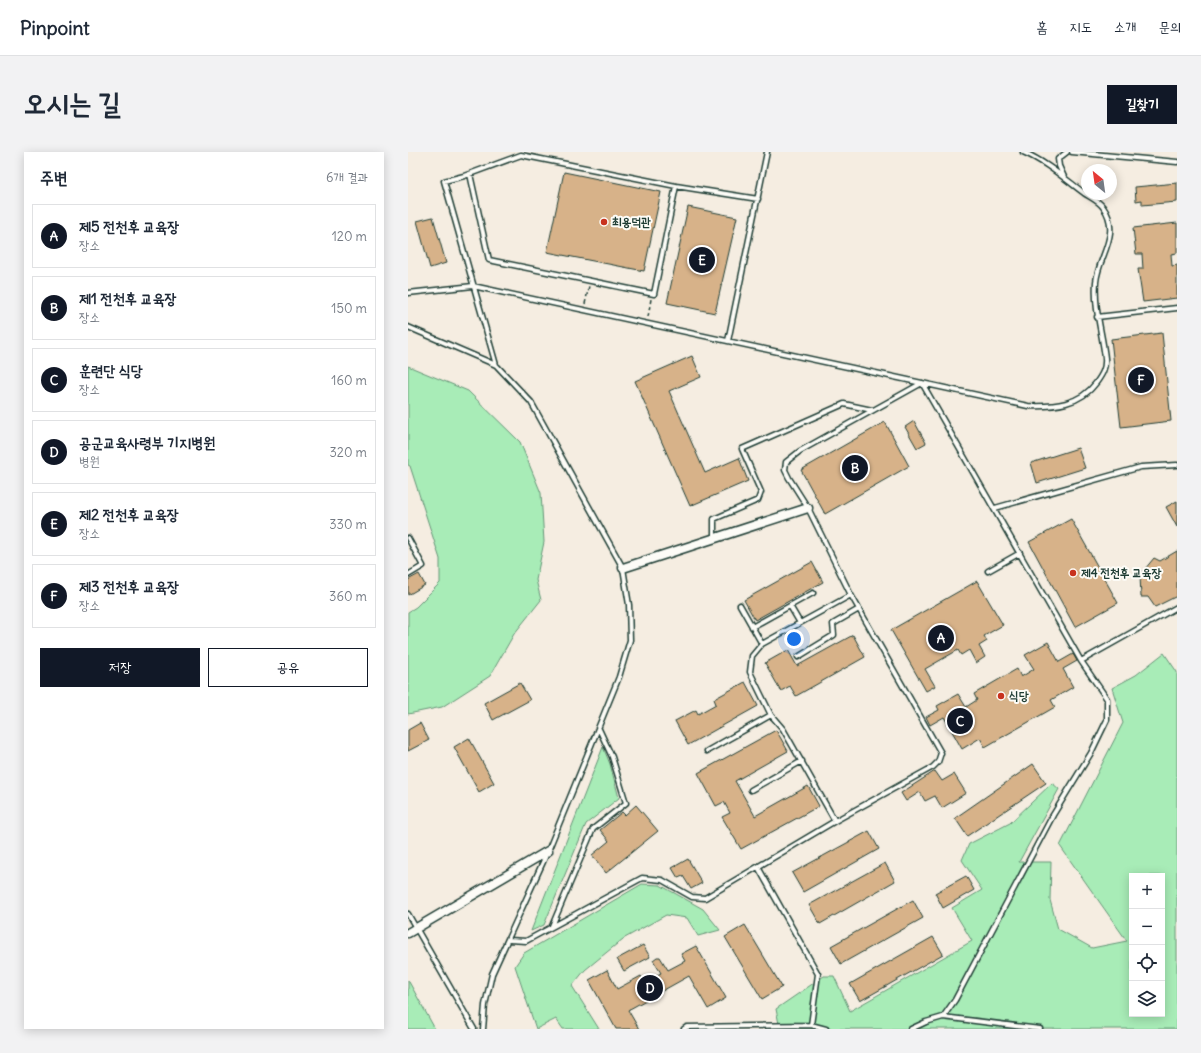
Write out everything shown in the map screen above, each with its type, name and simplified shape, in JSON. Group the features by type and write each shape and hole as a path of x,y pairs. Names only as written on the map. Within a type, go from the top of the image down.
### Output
{"street":[{"path":"622,568 808,508"},
{"path":"408,933 548,851"}],"lane":[{"path":"728,341 767,152"},
{"path":"408,293 473,286 1028,406 1050,406 1081,398 1094,386 1104,373 1105,359 1097,317 1095,293 1097,273 1109,244 1111,233 1110,224 1103,206 1040,160 1023,152"},
{"path":"1065,179 1059,166 1058,159 1067,152"},
{"path":"1072,152 1177,162"},
{"path":"496,365 444,181 470,174 521,156 676,186 758,199"},
{"path":"470,174 489,260 654,294 676,186"},
{"path":"1097,317 1177,308"},
{"path":"408,327 496,365 530,402 622,568 629,605 630,640 619,677 548,851 509,940 492,974 485,1005 483,1029"},
{"path":"509,940 526,942 642,878 662,880 692,898 705,898 835,821 932,767 938,762 941,753 851,596 808,508 785,470 786,462 800,451 922,383"},
{"path":"922,383 995,508 1081,661 1108,699 1108,720 1091,753 1053,815 955,1000 943,1017"},
{"path":"714,538 714,519 758,500 761,492 742,449 844,404 872,410"},
{"path":"995,508 1141,467 1177,465"},
{"path":"408,538 423,566 408,575"},
{"path":"988,571 1020,553"},
{"path":"752,627 813,593"},
{"path":"835,821 783,729 771,715 750,672 752,656 762,644 851,596"},
{"path":"740,605 762,644"},
{"path":"790,606 800,623"},
{"path":"1081,661 1177,607"},
{"path":"798,657 834,635 833,624 859,609"},
{"path":"707,751 771,715"},
{"path":"552,927 593,829 626,803 612,757 599,729"},
{"path":"751,790 802,761"},
{"path":"758,867 818,974 811,1025"},
{"path":"408,914 474,1029"},
{"path":"911,1029 926,1022 943,1017 1040,1029"},
{"path":"684,1029 687,1027 811,1025 826,1029"}],"path":[{"path":"584,310 590,281"},
{"path":"648,323 652,293"}],"green space":[{"path":"408,366 468,391 520,442 541,493 544,542 536,580 541,600 514,634 490,676 442,707 408,714 408,612 416,607 440,583 440,559 410,466 408,465"},
{"path":"1164,653 1177,672 1177,1029 780,1029 776,1009 824,976 834,976 850,1011 972,941 952,908 982,890 962,860 969,844 1010,823 1052,783 1059,789 1019,862 1051,862 1050,900 1058,929 1092,948 1127,941 1060,846 1123,723 1112,688 1136,675"},
{"path":"603,747 610,764 619,798 586,824 544,925 531,931"},
{"path":"642,884 660,885 703,909 720,930 698,936 687,918 666,915 623,939 585,970 572,986 599,1029 563,1029 556,1019 536,1029 515,966 524,953"},
{"path":"408,980 435,1029 408,1029"}],"building":[{"name":"최용덕관","path":"564,172 661,192 644,271 547,252"},
{"path":"1177,183 1177,202 1142,205 1142,200 1136,201 1135,187"},
{"path":"688,207 737,217 715,313 667,303"},
{"path":"433,217 446,263 430,268 417,221"},
{"path":"1177,223 1177,253 1171,254 1172,266 1177,265 1177,298 1143,302 1138,269 1143,269 1142,254 1136,254 1133,228"},
{"path":"1162,333 1171,421 1121,427 1111,339"},
{"path":"692,356 701,377 669,391 705,473 739,458 748,481 690,506 635,381"},
{"path":"914,421 926,443 917,448 905,427"},
{"path":"885,422 909,466 825,514 801,470"},
{"path":"1078,448 1085,468 1037,483 1031,463"},
{"path":"1177,501 1177,527 1166,507"},
{"name":"제4 전천후 교육장","path":"1071,519 1118,603 1075,627 1029,542"},
{"path":"1177,551 1177,596 1155,607 1148,597 1141,597 1140,575 1154,558 1160,561"},
{"path":"812,562 823,582 755,620 744,600"},
{"path":"419,574 425,585 408,595 408,580"},
{"path":"977,581 1003,625 984,636 987,641 979,646 985,657 976,663 969,650 961,655 958,650 925,669 935,686 926,691 891,630"},
{"path":"853,635 865,657 796,696 790,686 781,691 765,663 788,650 797,666"},
{"path":"1048,642 1059,662 1073,654 1077,661 1063,669 1073,687 1051,700 1055,707 985,747 980,738 962,749 944,717 930,725 926,717 939,710 937,706 958,694 966,707 977,700 974,694 1017,669 1021,677 1034,669 1025,655"},
{"path":"745,682 758,706 688,745 675,721 696,710 698,714 716,704 714,699"},
{"path":"520,683 530,700 493,720 484,703"},
{"path":"420,723 429,740 408,751 408,730"},
{"path":"776,730 788,751 735,781 755,816 808,786 819,806 741,849 722,817 730,813 724,802 716,806 698,773"},
{"path":"469,738 494,783 479,792 454,747"},
{"path":"1033,764 1046,783 967,836 955,818"},
{"path":"935,771 942,781 954,774 966,793 942,808 935,796 925,801 920,792 906,801 901,793"},
{"path":"636,805 658,831 606,873 592,855 609,841 600,830 622,812 625,815"},
{"path":"869,831 879,849 803,892 792,873"},
{"path":"688,859 702,883 691,889 683,876 678,878 672,868"},
{"path":"885,863 895,881 820,924 809,905"},
{"path":"966,876 974,890 943,908 935,893"},
{"path":"913,900 923,918 841,964 831,946"},
{"path":"745,925 782,987 762,999 725,937"},
{"path":"933,937 943,954 860,1001 850,984"},
{"path":"643,945 650,957 624,971 617,959"},
{"path":"696,946 726,998 708,1009 689,976 628,1010 639,1029 616,1029 589,980 607,970 617,989 641,976 644,982 661,973 653,960 657,957 660,957 668,970 685,961 681,954"}],"place":[{"name":"최용덕관","path":"604,222"},
{"name":"제2 전천후 교육장","path":"702,260"},
{"name":"제3 전천후 교육장","path":"1141,380"},
{"name":"제1 전천후 교육장","path":"855,468"},
{"name":"제4 전천후 교육장","path":"1073,573"},
{"name":"제5 전천후 교육장","path":"941,638"},
{"name":"식당","path":"1001,696"},
{"name":"훈련단 식당","path":"960,721"},
{"name":"공군교육사령부 기지병원","path":"650,988"}]}
